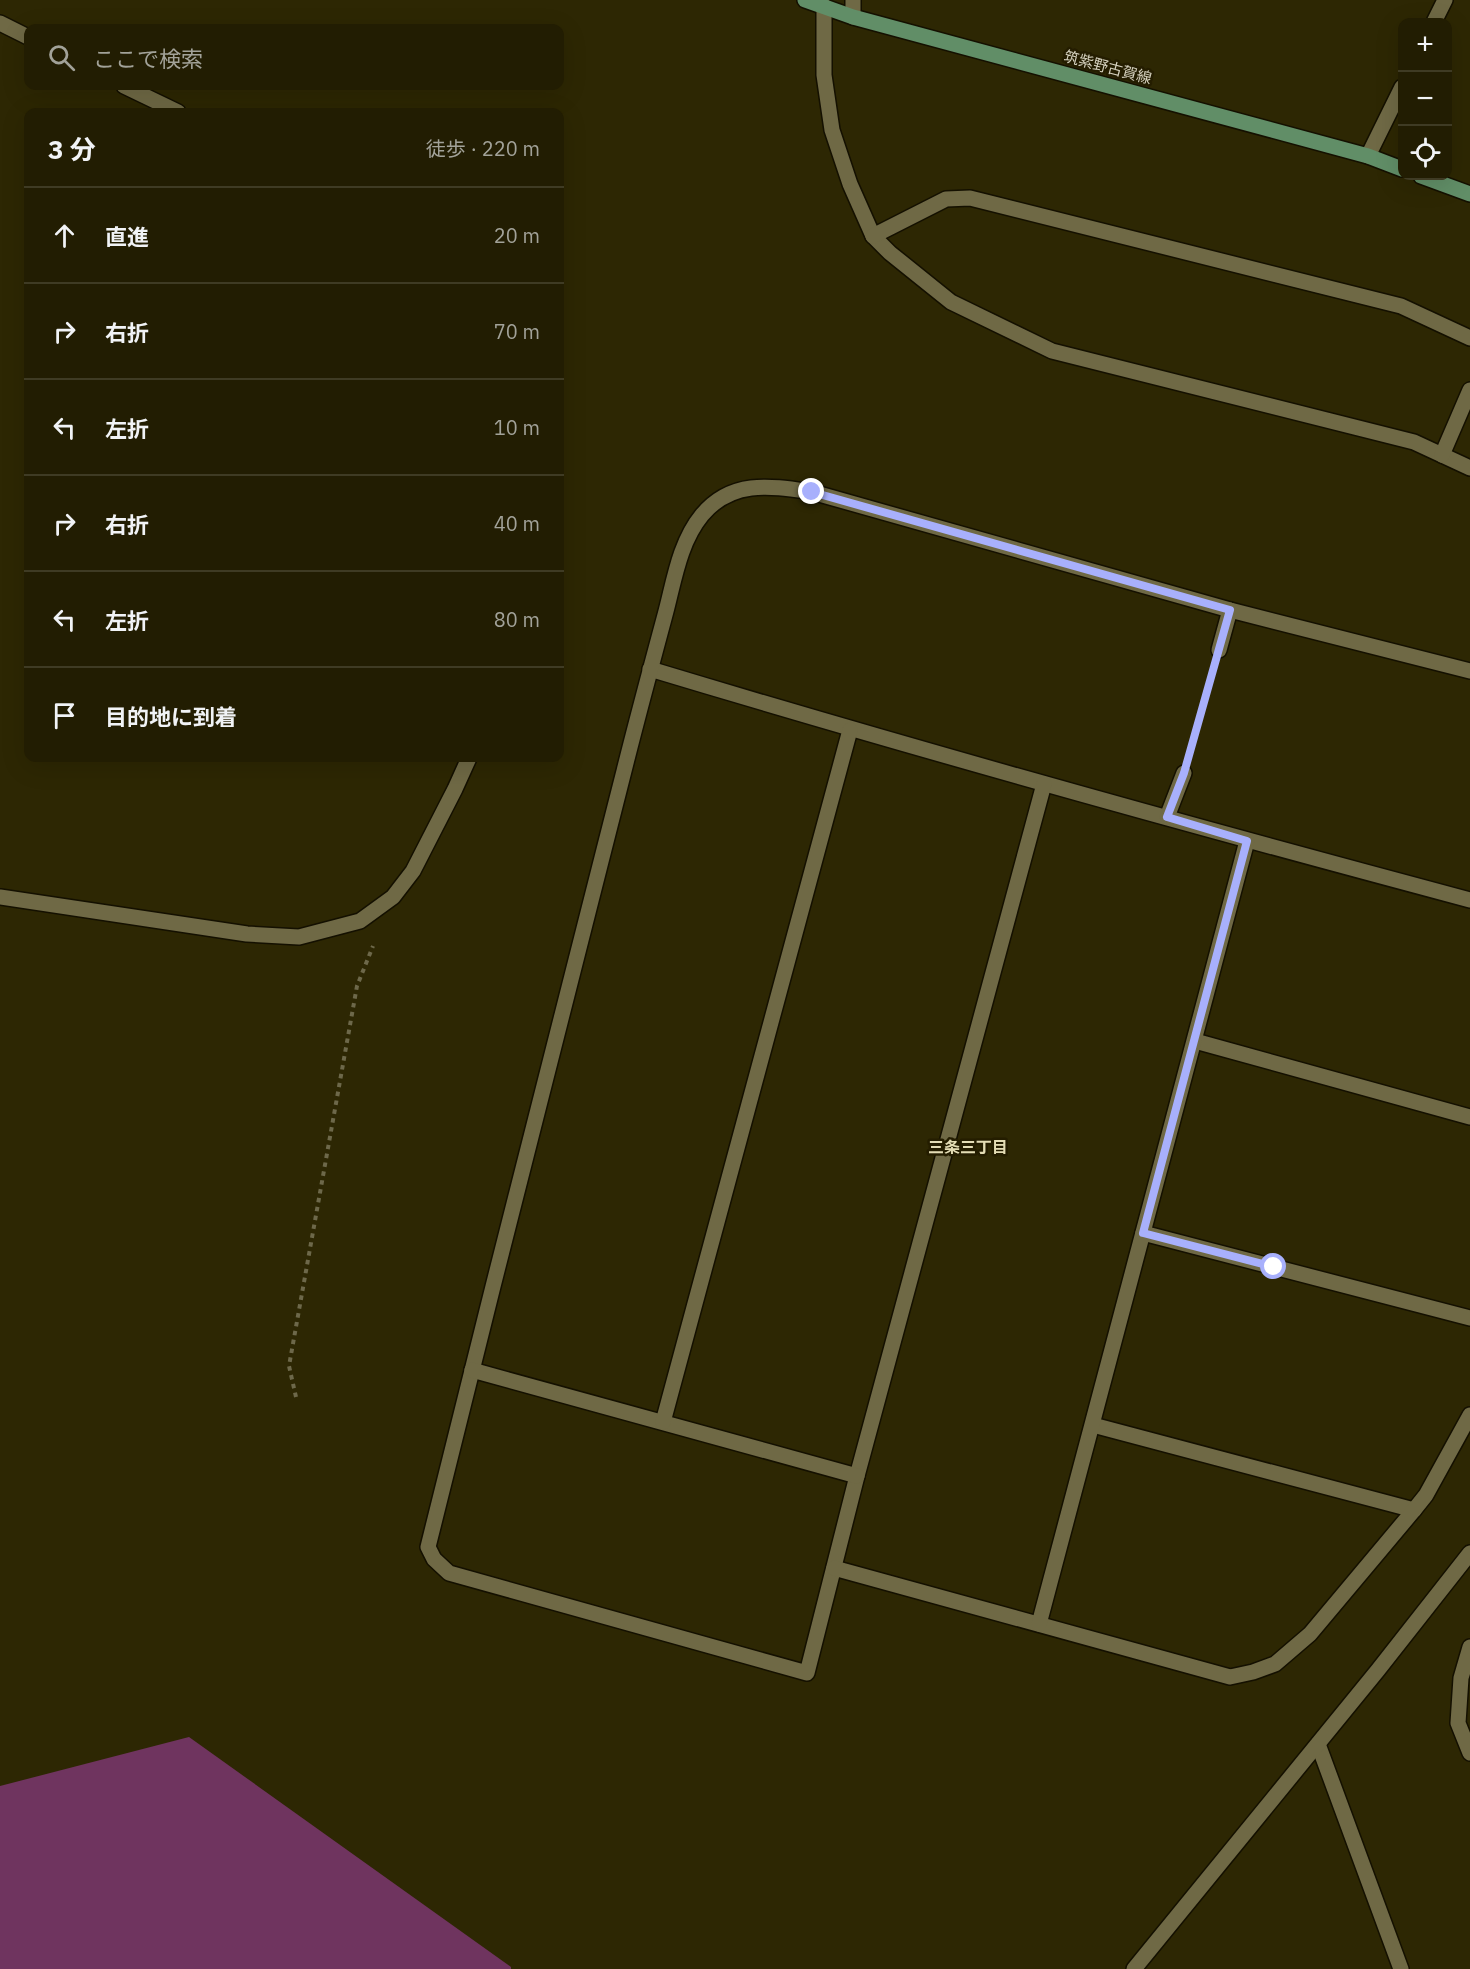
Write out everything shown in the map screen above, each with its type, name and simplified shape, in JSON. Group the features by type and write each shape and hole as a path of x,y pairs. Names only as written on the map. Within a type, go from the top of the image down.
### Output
{"main road":[{"name":"筑紫野古賀線","path":"805,0 853,17 1368,156 1398,167"},
{"path":"1432,180 1470,194"}],"street":[{"path":"853,0 853,17"},
{"path":"1436,18 1446,0"},
{"path":"824,6 824,75 832,130 850,183 873,236 890,253 951,302 1052,351 1414,442 1470,468"},
{"path":"0,23 24,36"},
{"path":"132,90 170,108"},
{"path":"1368,156 1398,95"},
{"path":"873,236 946,199 970,198 1401,306 1470,338"},
{"path":"1442,455 1470,390"},
{"path":"1044,784 857,1476 807,1673 449,1573 434,1559 428,1547 472,1370 650,669 684,545 701,516 719,498 748,487 770,486 812,492 1230,610 1470,671"},
{"path":"1219,650 1230,610"},
{"path":"650,669 850,730 1247,841 1470,900"},
{"path":"663,1422 850,730"},
{"path":"0,897 247,934 299,937 360,921 393,897 413,871 456,789 467,762"},
{"path":"1167,817 1184,773"},
{"path":"1039,1624 1247,841"},
{"path":"1195,1041 1470,1117"},
{"path":"1143,1233 1470,1318"},
{"path":"472,1370 857,1476"},
{"path":"834,1568 1230,1677 1253,1672 1275,1664 1310,1634 1426,1496 1470,1415"},
{"path":"1093,1425 1414,1510"},
{"path":"1134,1969 1470,1553"},
{"path":"1470,1647 1461,1678 1458,1723 1470,1753"},
{"path":"1317,1744 1401,1969"}],"path":[{"path":"1184,773 1219,650"},
{"path":"296,1397 289,1366 357,986 375,942"}],"shaded area":[{"path":"189,1737 511,1969 0,1969 0,1786"}],"district":[{"name":"三条三丁目","path":"968,1147"}],"route":[{"path":"812,492 1230,610 1184,773 1167,817 1247,841 1143,1233 1274,1267"}]}
